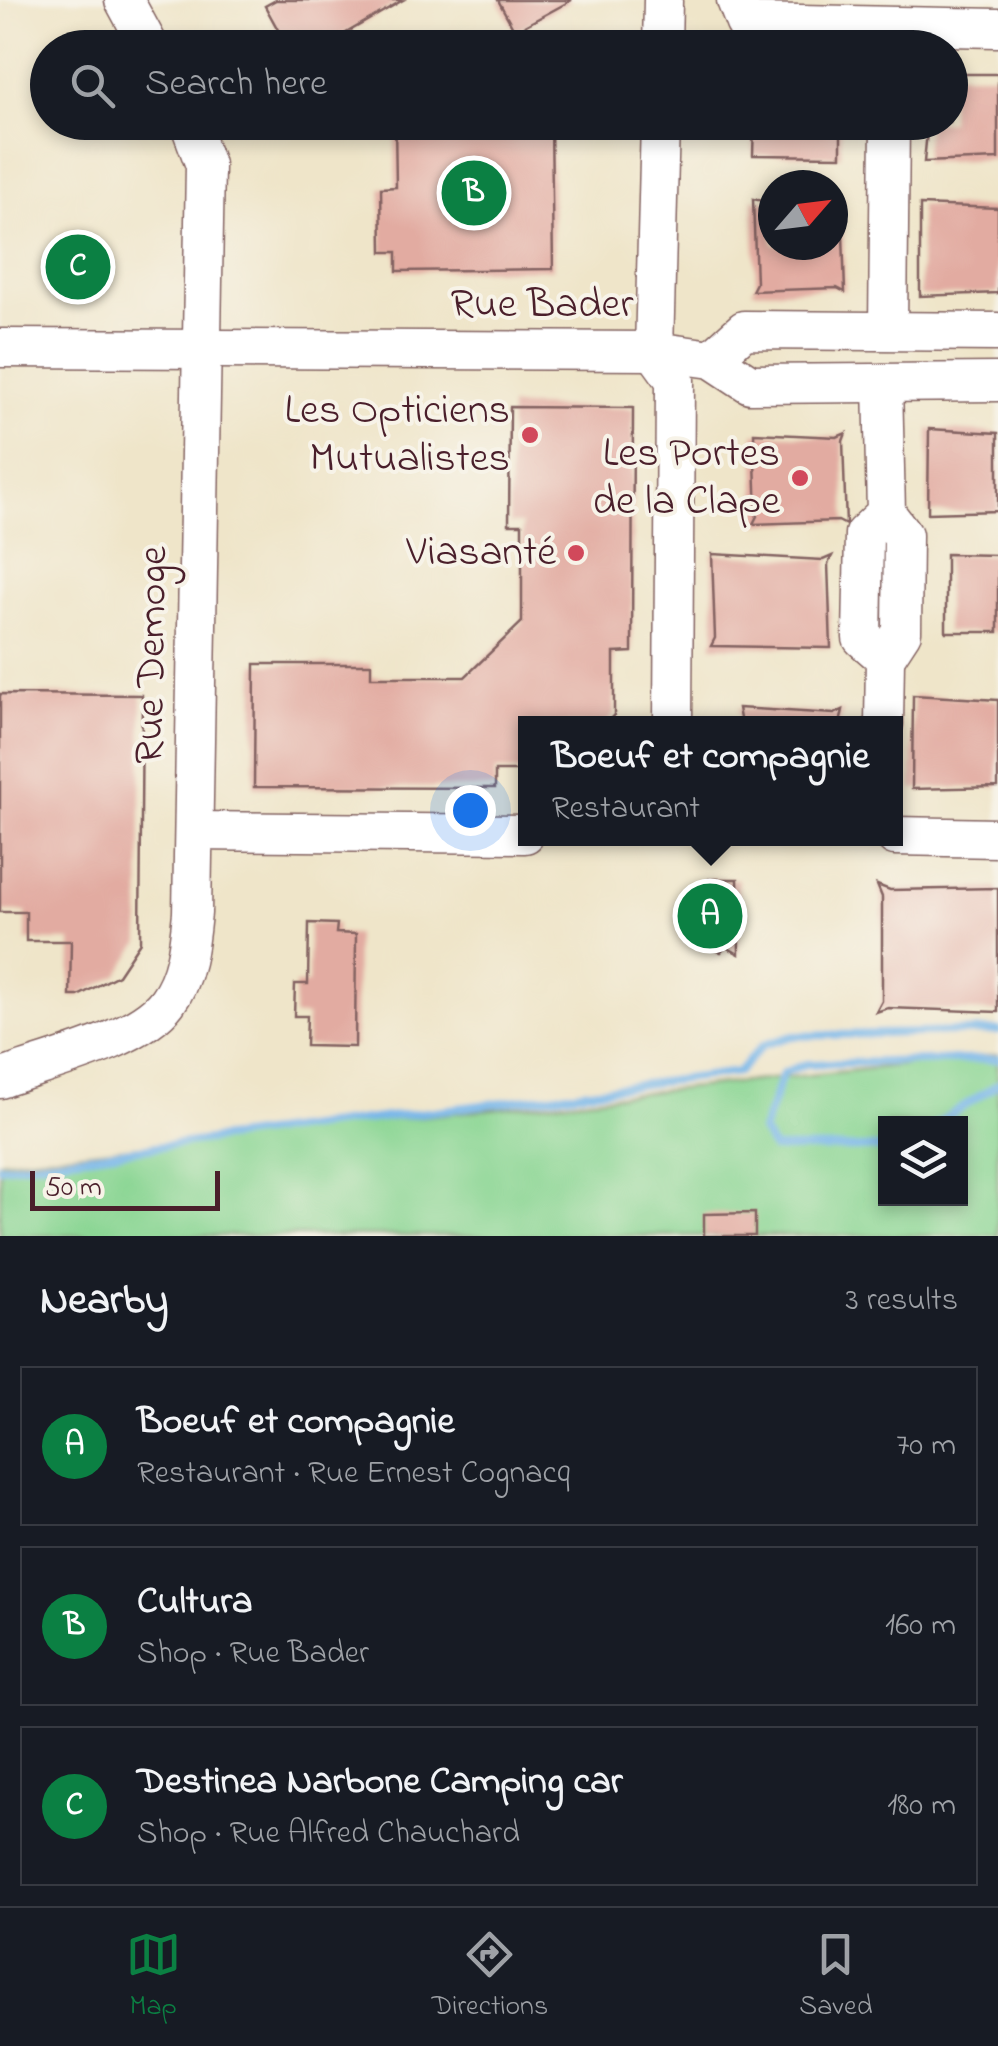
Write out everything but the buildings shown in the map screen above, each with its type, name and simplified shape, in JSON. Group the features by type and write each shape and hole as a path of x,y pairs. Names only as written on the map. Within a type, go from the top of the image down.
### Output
{"street":[{"path":"124,0 140,30"},
{"path":"663,30 664,0"},
{"path":"736,0 744,23 818,30"},
{"path":"968,31 998,28"},
{"name":"Rue Demoge","path":"0,1079 140,1027 168,1002 186,960 194,831 204,350 205,165 196,140"},
{"name":"Rue Bader","path":"0,348 654,351 660,140"},
{"path":"888,329 890,140"},
{"path":"712,358 744,330 998,332"},
{"path":"654,351 712,358 750,384 998,382"},
{"path":"654,351 676,380 673,716"},
{"path":"882,383 886,514 864,534 862,638 885,658 884,716"},
{"path":"194,831 518,834"},
{"path":"903,836 998,838"}],"green space":[{"path":"998,1055 998,1236 0,1236 0,1161"}],"waterway":[{"path":"0,1167 738,1072 763,1045 792,1036 998,1031"},
{"path":"878,1148 773,1149 762,1131 783,1073 806,1064 998,1059"},
{"path":"948,1116 998,1084"}],"place":[{"name":"Cultura","path":"474,193"},
{"name":"Destinea Narbone Camping car","path":"78,267"},
{"name":"Les Opticiens Mutualistes","path":"530,435"},
{"name":"Les Portes de la Clape","path":"800,478"},
{"name":"Viasanté","path":"576,553"},
{"name":"Boeuf et compagnie","path":"710,916"}]}
